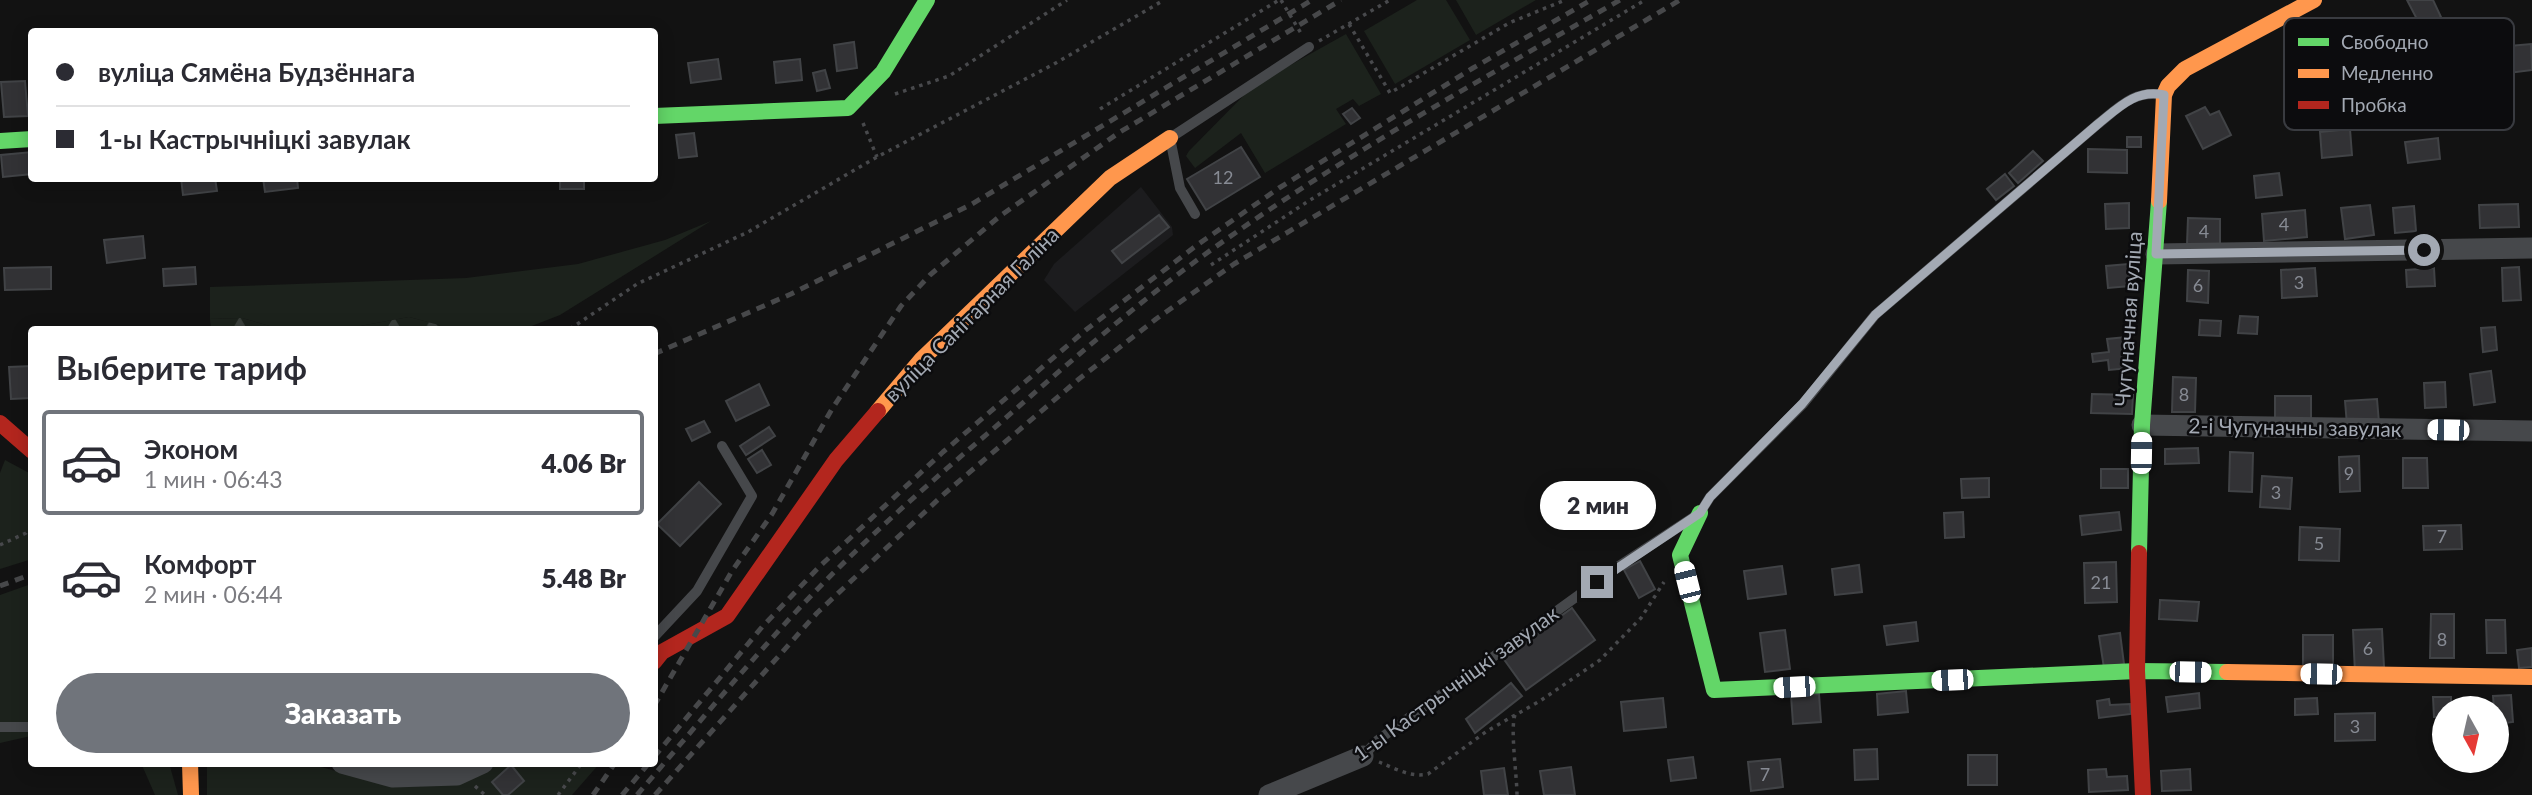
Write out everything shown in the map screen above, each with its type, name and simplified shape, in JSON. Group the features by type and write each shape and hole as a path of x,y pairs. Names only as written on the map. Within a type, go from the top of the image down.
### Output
{"street":[{"path":"658,116 848,108 883,72 926,0"},
{"path":"2164,95 2168,86 2185,69 2314,0"},
{"name":"Чугуначная вуліца","path":"2143,795 2137,671 2142,425 2156,254 2164,95"},
{"name":"вуліца Санітарная Галіна","path":"658,657 662,652 726,616 836,460 922,359 1110,178 1170,138"},
{"path":"0,141 28,139"},
{"path":"2156,254 2532,248"},
{"path":"0,423 28,448"},
{"name":"2-і Чугуначны завулак","path":"2142,425 2532,431"},
{"path":"1700,513 1680,555 1714,690 2137,671 2532,677"},
{"name":"1-ы Кастрычніцкі завулак","path":"1269,795 1363,756"},
{"path":"190,767 191,795"},
{"path":"357,767 393,777 457,775 474,767"}],"lane":[{"path":"1195,214 1180,188 1170,138 1310,47"},
{"name":"1-ы Кастрычніцкі завулак","path":"1363,756 1378,740 1619,566 1700,513 1710,497 1802,404 1875,315 2133,97 2145,93 2164,95"},
{"path":"658,632 697,591 752,496 722,446"},
{"path":"0,727 28,727"}],"path":[{"path":"894,94 949,76 1067,0"},
{"path":"574,326 637,284 748,232 877,157 1054,64 1164,0"},
{"path":"1100,109 1280,0 1310,47 1390,0"},
{"path":"1349,24 1390,93 1509,23 1565,0"},
{"path":"1211,265 1310,200 1645,0"},
{"path":"855,101 877,157"},
{"path":"0,545 28,530"},
{"path":"1363,756 1409,773 1423,775 1516,713 1540,701 1600,660 1641,618 1680,555"},
{"path":"1516,713 1512,724 1517,795"},
{"path":"558,795 579,767"}],"shaded area":[{"path":"1141,187 1172,227 1173,235 1075,312 1044,280 1054,264"}],"green space":[{"path":"1417,0 1446,0 1470,40 1395,84 1364,31"},
{"path":"1456,0 1536,0 1476,35"},
{"path":"1346,34 1381,94 1359,106 1353,99 1336,109 1346,124 1265,173 1241,133 1195,168 1186,156 1189,151 1253,86"},
{"path":"711,221 560,315 532,326 440,326 409,317 360,326 270,326 242,318 210,319 210,287 466,278 578,264 665,240"},
{"path":"409,317 440,326 360,326"},
{"path":"242,318 270,326 211,326 210,319"},
{"path":"5,460 28,472 28,560 0,569 0,473"},
{"path":"28,585 28,737 0,743 0,595"},
{"path":"143,767 170,767 178,795 155,795"},
{"path":"207,767 321,767 392,786 453,782 488,767 596,767 572,795 207,795"}],"building":[{"path":"2407,0 2433,0 2441,17 2439,18 2416,18"},
{"path":"854,42 857,68 837,71 834,45"},
{"path":"2531,44 2532,70 2514,72 2514,46"},
{"path":"718,59 721,79 691,83 688,63"},
{"path":"800,59 802,80 776,83 774,62"},
{"path":"825,70 830,88 817,91 813,73"},
{"path":"25,81 28,116 4,117 1,82"},
{"path":"2205,107 2210,115 2219,111 2231,135 2203,149 2186,116"},
{"path":"1352,108 1360,118 1351,124 1343,114"},
{"path":"2350,130 2352,155 2322,158 2320,132"},
{"path":"694,133 697,156 679,158 676,135"},
{"path":"2127,137 2141,137 2141,147 2127,147"},
{"path":"2438,138 2440,159 2408,163 2405,142"},
{"path":"1241,147 1260,177 1206,210 1187,179"},
{"path":"2088,149 2127,150 2127,173 2088,172"},
{"path":"2033,151 2043,161 2018,183 2009,173"},
{"path":"28,152 28,174 3,177 1,155"},
{"path":"2279,173 2282,195 2256,198 2254,176"},
{"path":"2005,174 2014,186 1996,200 1987,189"},
{"path":"181,182 216,182 217,191 183,195"},
{"path":"264,182 297,182 298,188 265,192"},
{"path":"560,182 584,182 584,189 560,189"},
{"path":"2129,203 2129,228 2106,229 2105,204"},
{"path":"2518,204 2519,227 2480,228 2479,205"},
{"path":"2370,205 2374,235 2345,239 2341,208"},
{"path":"2414,206 2416,231 2395,233 2393,208"},
{"path":"2305,210 2307,237 2264,241 2262,214"},
{"path":"1159,215 1169,227 1122,263 1112,251"},
{"path":"2188,218 2220,219 2220,245 2187,244"},
{"path":"143,236 145,258 107,263 104,240"},
{"path":"2128,264 2130,286 2108,288 2106,266"},
{"path":"51,267 51,289 5,290 4,268"},
{"path":"195,267 196,284 164,286 163,269"},
{"path":"2519,267 2521,300 2503,301 2502,268"},
{"path":"2315,268 2317,296 2282,298 2281,270"},
{"path":"2434,268 2435,286 2407,287 2406,270"},
{"path":"2188,270 2209,271 2208,303 2187,301"},
{"path":"2240,316 2258,317 2257,334 2238,333"},
{"path":"2200,320 2221,321 2220,336 2199,335"},
{"path":"2495,327 2497,350 2483,352 2481,328"},
{"path":"2126,337 2129,368 2109,370 2108,360 2093,362 2092,354 2109,352 2107,339"},
{"path":"28,366 28,398 11,399 9,367"},
{"path":"2491,371 2495,402 2474,405 2470,374"},
{"path":"2173,377 2196,378 2195,412 2172,412"},
{"path":"2445,382 2446,407 2425,408 2424,383"},
{"path":"759,384 769,405 736,421 726,401"},
{"path":"2092,394 2133,395 2132,414 2091,413"},
{"path":"2275,396 2311,396 2311,422 2275,421"},
{"path":"2377,399 2379,423 2347,425 2345,401"},
{"path":"704,421 710,432 692,441 686,429"},
{"path":"769,427 775,436 746,455 740,446"},
{"path":"2198,448 2199,463 2165,464 2165,449"},
{"path":"762,450 771,465 757,473 748,459"},
{"path":"2230,452 2253,453 2252,492 2229,491"},
{"path":"2359,456 2360,491 2340,492 2339,457"},
{"path":"2403,458 2427,458 2428,488 2403,488"},
{"path":"2101,469 2128,469 2128,488 2101,488"},
{"path":"2262,476 2292,478 2290,509 2260,507"},
{"path":"1989,478 1989,497 1962,498 1961,479"},
{"path":"699,482 721,504 680,546 658,523"},
{"path":"1963,512 1964,537 1945,538 1944,513"},
{"path":"2119,512 2121,530 2082,535 2080,516"},
{"path":"2461,525 2462,549 2424,550 2423,526"},
{"path":"2300,527 2340,529 2339,561 2299,560"},
{"path":"1640,561 1655,589 1639,598 1624,570"},
{"path":"2116,562 2117,602 2085,603 2084,563"},
{"path":"1859,565 1862,592 1835,595 1832,569"},
{"path":"1782,566 1786,594 1748,599 1744,571"},
{"path":"2160,600 2199,602 2197,621 2159,619"},
{"path":"1572,608 1595,640 1526,690 1503,658"},
{"path":"2431,614 2454,614 2454,658 2430,658"},
{"path":"2486,620 2505,620 2506,653 2487,653"},
{"path":"1916,622 1918,641 1887,645 1884,626"},
{"path":"2382,629 2384,667 2355,673 2353,630"},
{"path":"1785,630 1790,669 1765,672 1760,633"},
{"path":"2120,633 2124,664 2104,668 2099,636"},
{"path":"2303,635 2333,635 2333,667 2303,667"},
{"path":"2532,648 2532,667 2519,668 2517,650"},
{"path":"1511,683 1522,696 1475,733 1466,719"},
{"path":"1906,691 1908,712 1878,715 1877,694"},
{"path":"2199,693 2200,708 2168,712 2166,697"},
{"path":"1819,694 1821,722 1793,724 1791,695"},
{"path":"2511,695 2513,722 2510,722 2510,696 2493,696"},
{"path":"1663,698 1666,727 1624,731 1621,702"},
{"path":"2317,698 2318,714 2295,715 2295,699"},
{"path":"2109,699 2110,705 2130,704 2131,714 2099,718 2097,701"},
{"path":"2375,713 2375,740 2335,741 2335,714"},
{"path":"1877,749 1878,779 1855,780 1854,750"},
{"path":"1968,755 1997,755 1997,785 1968,785"},
{"path":"1693,757 1696,778 1671,781 1668,760"},
{"path":"1780,759 1783,787 1751,791 1748,762"},
{"path":"509,767 513,767 524,781 508,795 503,795 492,782"},
{"path":"1571,767 1575,795 1544,795 1540,771"},
{"path":"1504,768 1508,795 1484,795 1481,771"},
{"path":"2106,769 2107,777 2127,776 2128,790 2089,792 2088,770"},
{"path":"2190,769 2191,790 2162,791 2161,771"}],"railway":[{"path":"658,352 791,294 972,204 1312,0"},
{"path":"658,699 732,571 772,514 832,409 901,306 930,275 1000,216 1120,132 1341,0"},
{"path":"658,752 762,627 820,566 943,452 1087,329 1197,245 1279,188 1473,68 1591,0"},
{"path":"637,795 762,649 850,557 1127,314 1211,250 1310,183 1412,120 1620,0"},
{"path":"655,795 817,613 944,494 1079,379 1156,319 1234,264 1680,0"},
{"path":"0,586 28,576"},
{"path":"593,795 612,767"},
{"path":"622,795 646,767"}],"traffic: fast":[{"path":"658,116 848,108 883,72 927,0"},
{"path":"0,141 28,139"},
{"path":"2139,553 2142,425 2159,201"},
{"path":"1700,513 1680,555 1714,690 2137,671 2227,672"}],"traffic: slow":[{"path":"2159,201 2164,95 2168,86 2185,69 2314,0"},
{"path":"878,411 922,359 1110,178 1170,138"},
{"path":"2227,672 2532,677"},
{"path":"190,767 191,795"}],"traffic: jam":[{"path":"658,657 662,652 727,616 836,460 878,411"},
{"path":"0,423 28,448"},
{"path":"2139,553 2137,671 2143,795"}],"route":[{"path":"1597,582 1700,513 1710,497 1802,404 1875,315 2133,97 2145,93 2164,95 2156,254 2424,250"}]}
